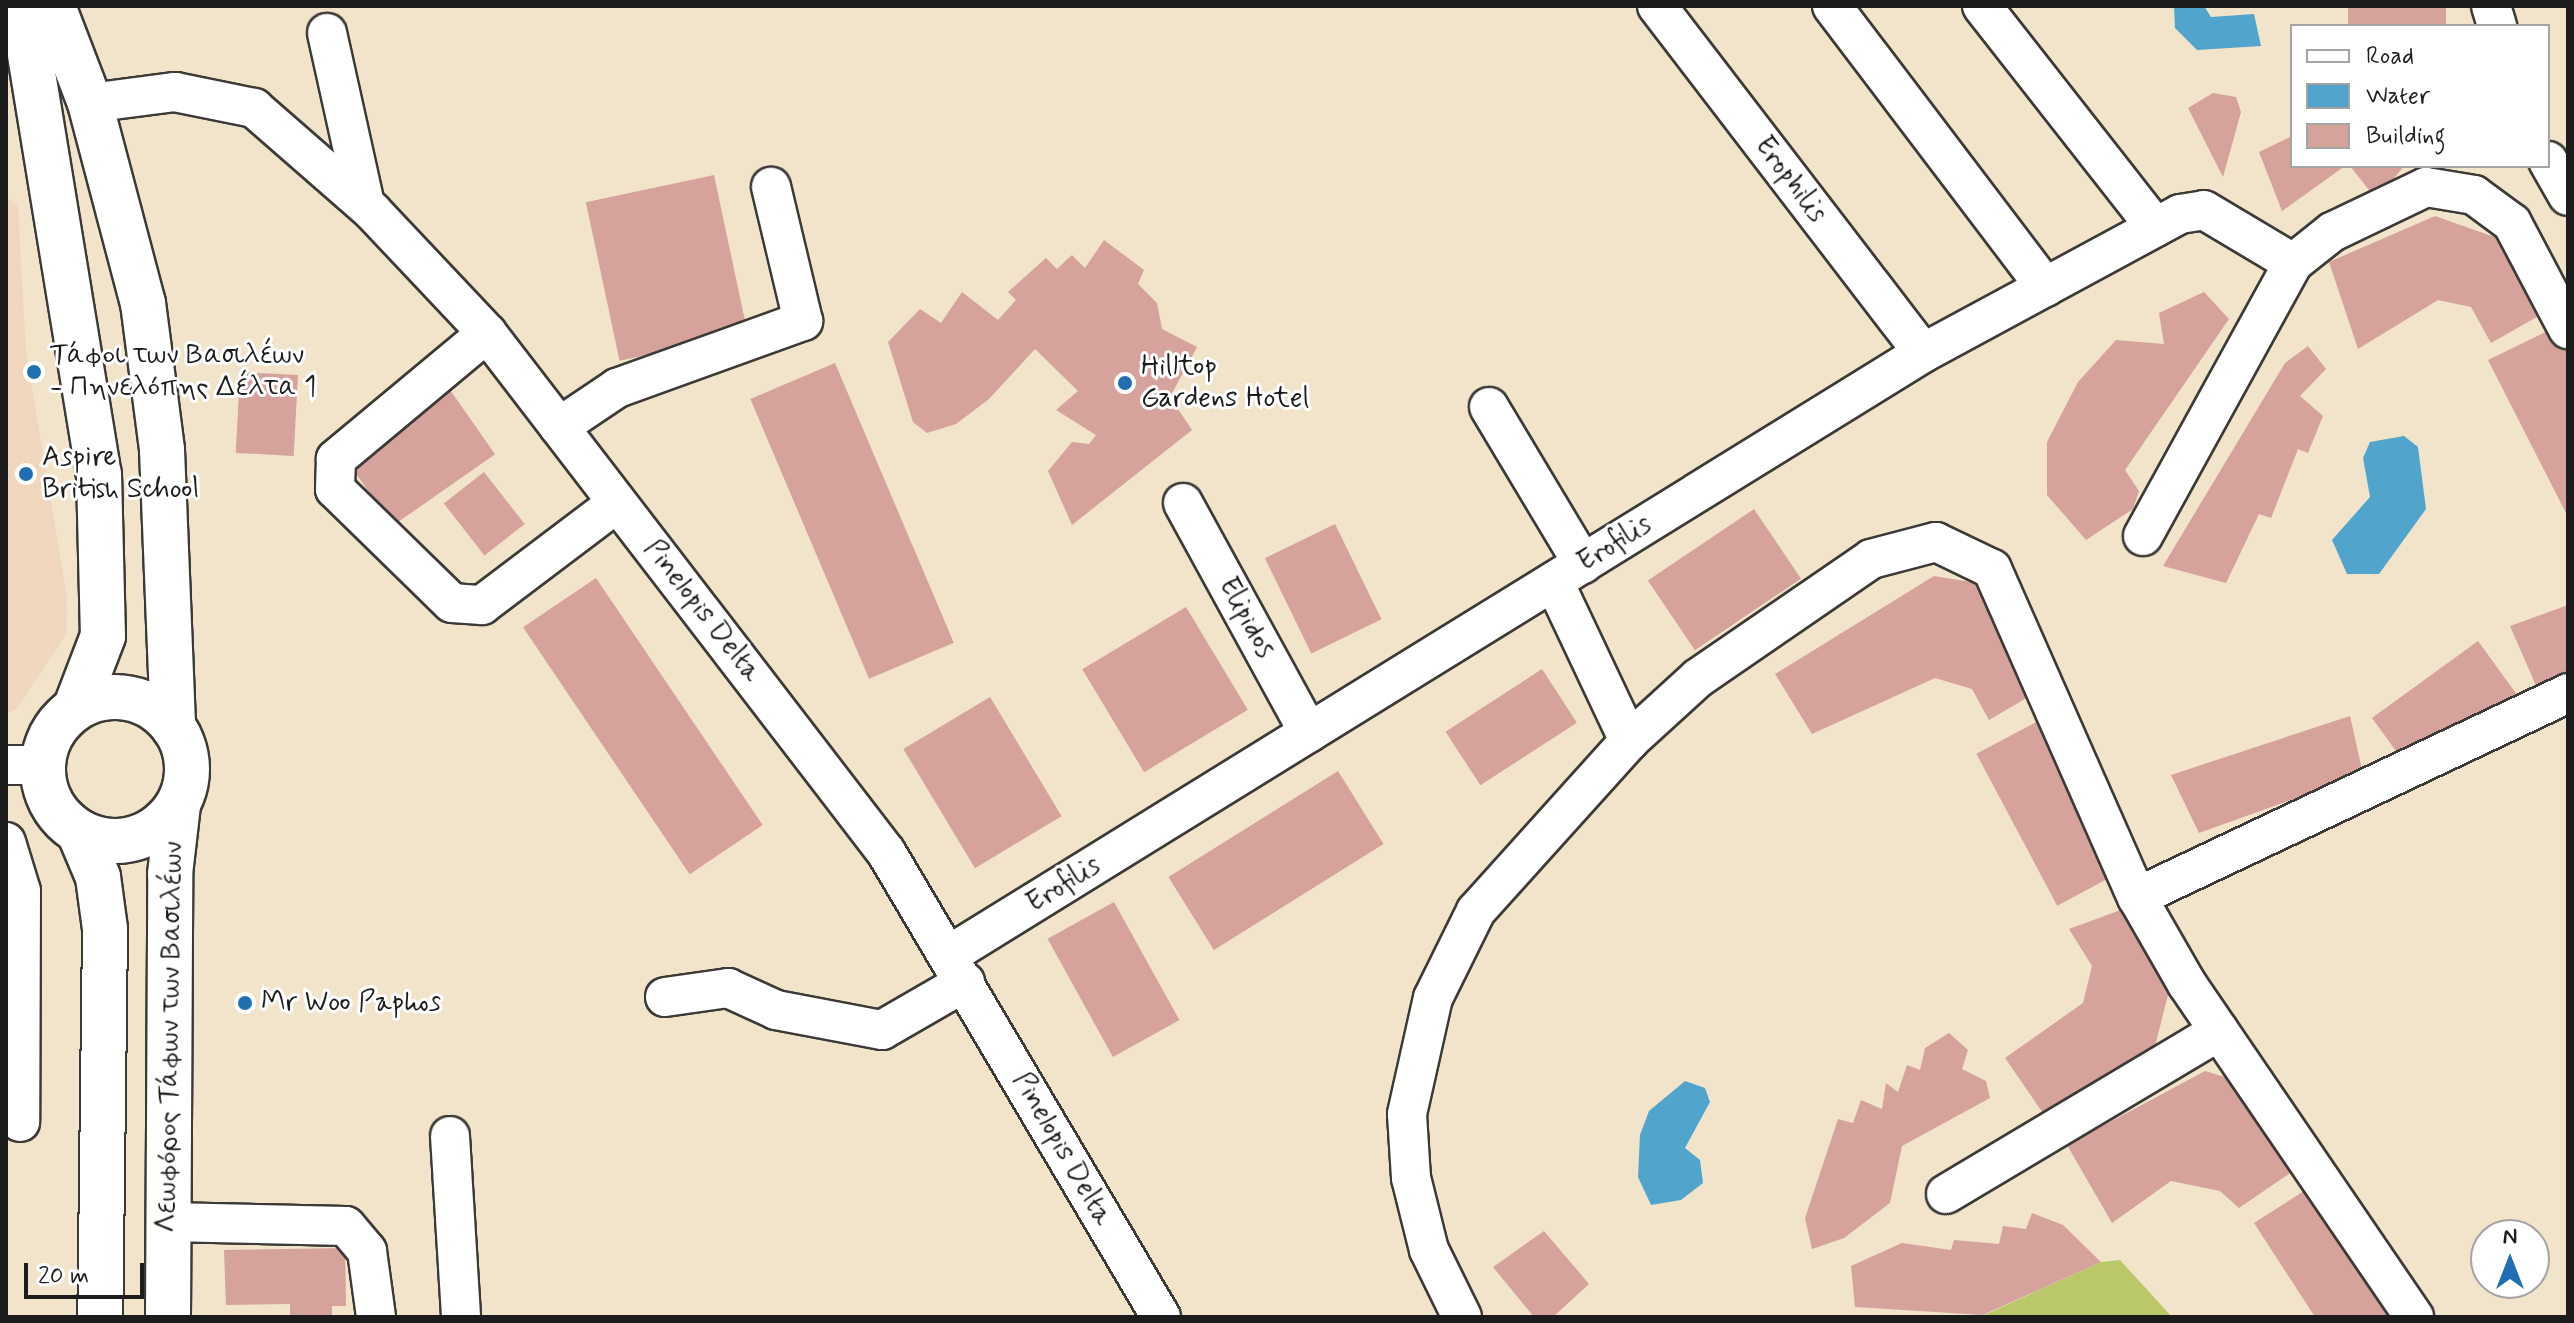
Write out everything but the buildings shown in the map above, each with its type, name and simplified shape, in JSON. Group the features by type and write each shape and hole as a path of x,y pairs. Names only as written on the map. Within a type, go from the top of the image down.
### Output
{"main road":[{"path":"22,6 99,474 103,636 75,709 24,765 50,801 79,832 98,877 105,929 100,1317"},
{"path":"53,6 90,103 153,367 173,727 188,767 178,805 144,835 101,840 79,832"},
{"path":"75,709 119,697 142,702 173,727"},
{"name":"Λεωφόρος Τάφων των Βασιλέων","path":"168,1317 170,874 178,805"}],"street":[{"name":"Erophilis","path":"1657,6 1923,353"},
{"path":"1832,6 2045,287"},
{"path":"1982,6 2155,227"},
{"path":"327,33 365,204"},
{"name":"Pinelopis Delta","path":"90,103 175,92 254,108 365,204 487,333 886,852 1161,1317"},
{"path":"2550,164 2568,196"},
{"path":"2143,536 2293,263 2332,232 2427,177 2494,204 2512,223 2568,329"},
{"path":"559,427 617,388 803,321 771,187"},
{"name":"Erofilis","path":"665,997 728,988 776,1010 882,1030 957,969 1309,733 1923,353 2155,227 2204,210 2293,263"},
{"path":"487,333 336,459 335,489 452,603 482,605 617,503"},
{"path":"1489,407 1568,573 1629,741"},
{"name":"Elipidos","path":"1183,503 1309,733"},
{"path":"1462,1317 1429,1250 1411,1178 1407,1114 1415,1053 1476,911 1629,741 1698,678 1871,559 1903,545 1964,550 1992,569 2010,602 2137,897 2219,1031 2414,1317"},
{"path":"2137,897 2568,693"},
{"path":"6,842 21,891 20,1122"},
{"path":"1946,1194 2219,1031"},
{"path":"450,1136 461,1317"},
{"path":"168,1222 346,1226 367,1251 376,1317"}],"shaded area":[{"name":"Aspire British School","path":"6,196 18,207 26,352 67,597 66,635 16,710 6,713"}],"green space":[{"path":"2120,1260 2172,1317 1980,1317 2101,1262"}],"water":[{"path":"2174,6 2204,6 2211,17 2254,14 2261,46 2197,50 2175,28"},
{"path":"2404,436 2418,447 2426,509 2379,574 2347,574 2332,540 2370,497 2363,458 2370,442"},
{"path":"1685,1081 1705,1088 1710,1102 1685,1148 1700,1160 1703,1183 1681,1200 1651,1205 1638,1177 1640,1135 1649,1111"}],"place":[{"name":"Τάφοι των Βασιλέων - Πηνελόπης Δέλτα 1","path":"34,372"},
{"name":"Hilltop Gardens Hotel","path":"1125,383"},
{"name":"Aspire British School","path":"26,474"},
{"name":"Mr Woo Paphos","path":"245,1003"}]}
